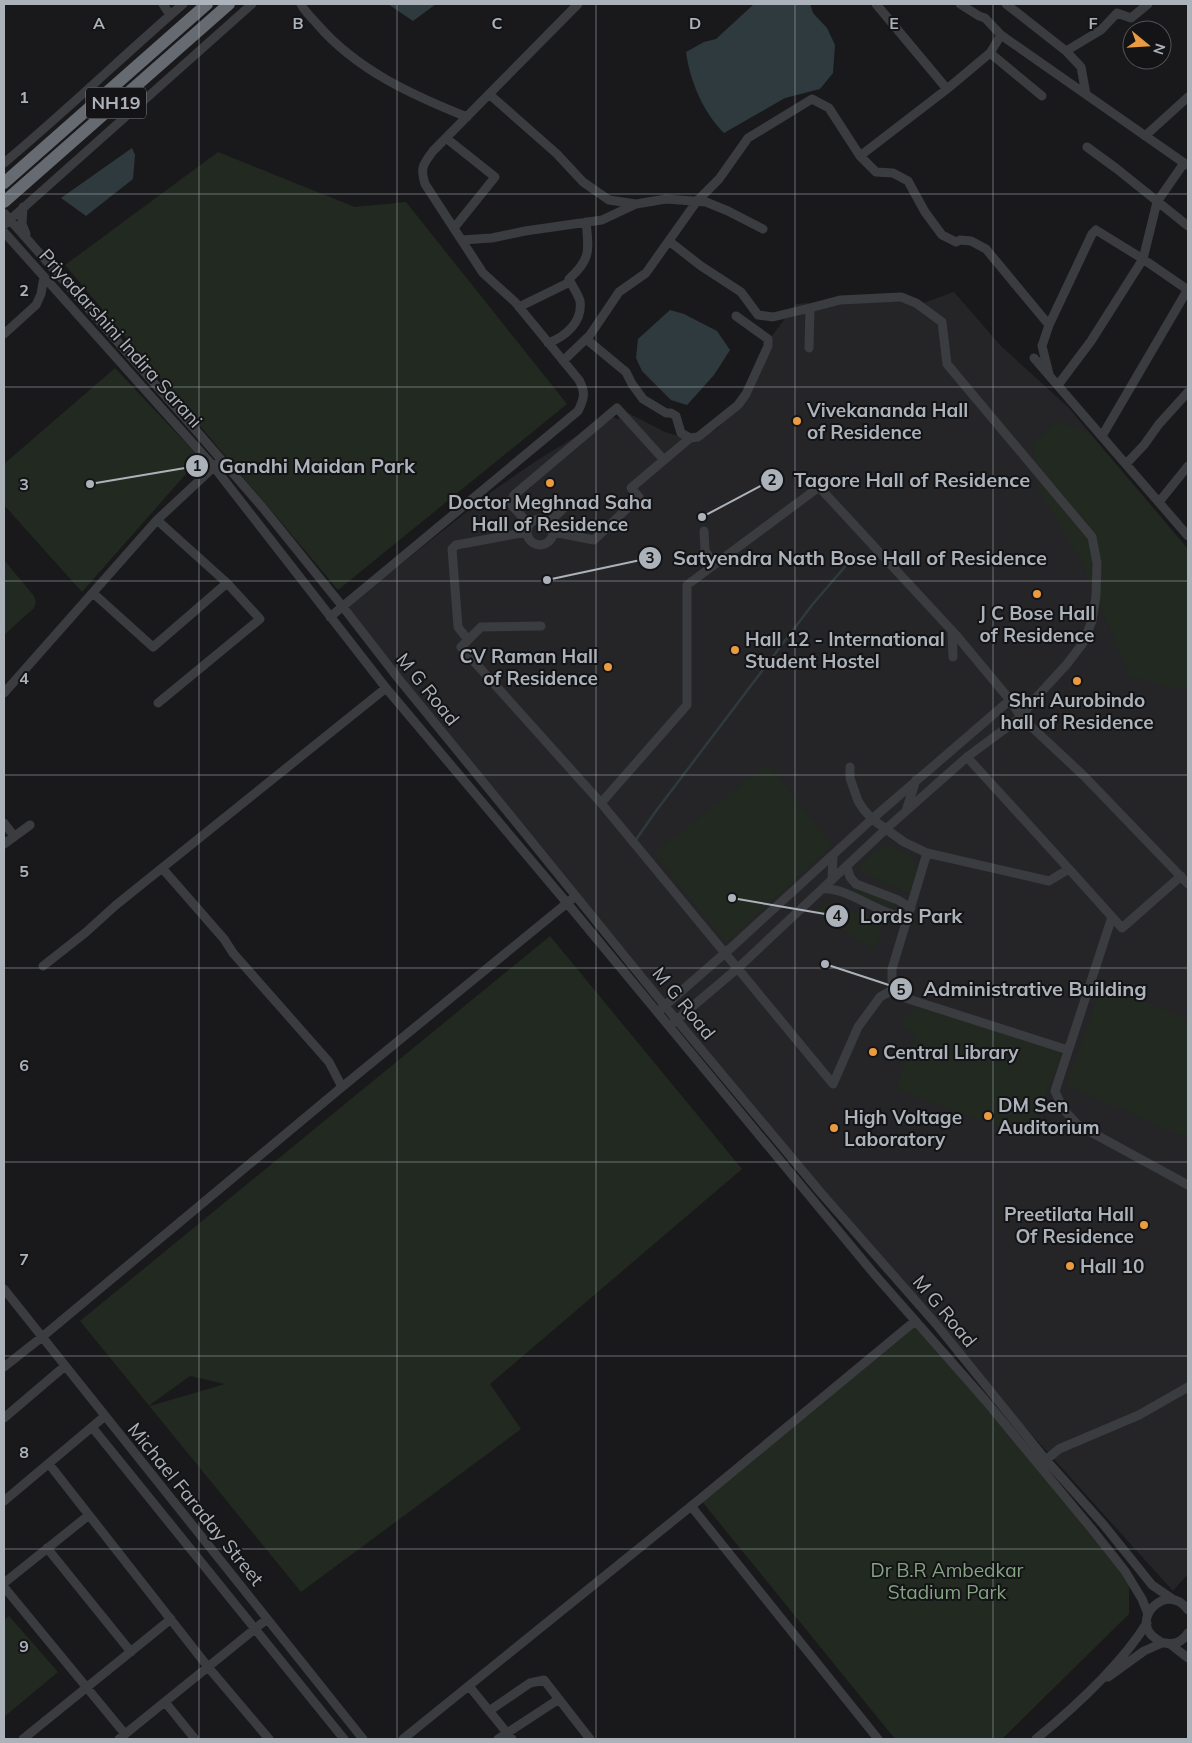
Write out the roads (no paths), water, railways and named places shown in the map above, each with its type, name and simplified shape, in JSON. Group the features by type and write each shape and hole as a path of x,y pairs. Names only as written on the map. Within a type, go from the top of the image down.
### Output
{"highway":[{"name":"NH19","path":"4,183 207,4"},
{"name":"NH19","path":"4,202 229,4"}],"street":[{"path":"163,4 170,15"},
{"path":"4,163 47,127 116,62 183,4"},
{"path":"6,219 23,207 252,4"},
{"path":"301,4 332,42 376,73 418,97 466,117"},
{"path":"330,617 578,411 583,401 584,388 563,361 519,308 483,274 425,184 422,172 424,163 446,138 578,4"},
{"path":"876,4 947,89"},
{"path":"960,4 978,16 985,18 1001,35 1186,164 1157,202 1143,260 1091,341 1058,385"},
{"path":"1006,4 1066,52 1080,67 1086,94"},
{"path":"1066,52 1101,30 1117,13 1131,18 1148,4"},
{"path":"860,156 947,89 990,53 1001,35"},
{"path":"990,53 1042,96"},
{"path":"489,94 557,154 583,182 609,200 636,204"},
{"path":"1145,136 1188,97"},
{"path":"563,361 586,339 619,292 646,273 697,200 719,179 748,138 812,100 830,108 860,156 876,172 893,173 908,181 925,212 942,235 956,242 960,240 971,241 986,250 1049,325"},
{"path":"446,138 495,176 454,228"},
{"path":"1087,147 1188,226"},
{"path":"462,240 492,238 525,231 602,220 636,204 666,199 706,202 763,229"},
{"path":"23,207 22,224 29,241"},
{"name":"Priyadarshini Indira Sarani","path":"6,219 29,241 221,460"},
{"path":"548,343 562,338 571,330 579,314 580,301 569,279 584,264 588,253 586,222"},
{"path":"1049,374 1042,346 1049,325 1092,234 1096,230 1188,290 1102,436"},
{"name":"Priyadarshini Indira Sarani","path":"4,232 214,467 386,688 568,903 661,1009"},
{"path":"4,240 20,250"},
{"path":"669,241 701,266 741,292 758,315 773,317 840,300 901,297 916,302 942,322 947,364 1092,537 1097,563 1096,596 1092,621 1083,643 1067,664 1021,717 967,757 887,828 738,968 673,1023 875,1275 985,1400 1096,1535 1124,1571 1142,1600 1151,1636 1166,1643 1188,1658"},
{"path":"4,334 36,305 42,294 44,277"},
{"path":"519,308 570,282"},
{"path":"809,348 810,308"},
{"path":"586,339 626,372 632,384 644,399 666,413 676,416 681,434 690,438 698,437 738,405 746,394 768,346 768,339 736,316"},
{"path":"1034,358 1188,536"},
{"path":"1126,464 1188,392"},
{"path":"468,640 458,627 452,549 456,545 528,528 536,519 549,522 553,532 549,542 537,545 529,540 528,528 511,502 514,495 617,408 664,460"},
{"path":"553,532 594,540 639,497 631,488 690,438"},
{"path":"4,693 158,520 221,460"},
{"name":"M G Road","path":"221,460 263,508 398,678 576,896 661,1009 936,1324 1046,1460 1103,1524 1152,1585 1183,1604 1188,1610"},
{"path":"1159,502 1188,466"},
{"path":"601,803 687,705 687,585 819,487 952,632 1010,700 1021,717 1084,776 1188,884"},
{"path":"549,522 564,508"},
{"path":"158,520 227,583 260,619 158,703"},
{"path":"704,532 704,550 714,565"},
{"path":"92,593 104,601 152,647 227,583"},
{"path":"541,626 481,627 461,647 601,803 833,1084 858,1027 880,997 894,989"},
{"path":"952,632 953,657"},
{"path":"42,966 386,688"},
{"path":"661,1009 916,780 1010,700 1034,701"},
{"path":"967,757 1122,928 1181,876"},
{"path":"850,767 850,778 858,801 872,819 904,842 927,853 1049,881 1069,869"},
{"path":"906,811 916,780"},
{"path":"4,823 14,836"},
{"path":"4,844 30,825"},
{"path":"927,853 892,969 894,989 899,996 1068,1050"},
{"path":"832,880 833,855"},
{"path":"820,866 832,880"},
{"path":"847,867 850,877 856,884 898,900 909,913"},
{"path":"162,868 224,939 233,953 329,1062 342,1087"},
{"path":"848,895 850,886 856,884"},
{"path":"822,889 828,888 848,895 892,914 909,913"},
{"path":"4,1367 576,896"},
{"path":"1112,917 1055,1091 1064,1109 1078,1125 1188,1185"},
{"name":"Michael Faraday Street","path":"4,1289 363,1739"},
{"path":"403,1739 691,1506 915,1321"},
{"path":"4,1418 65,1366"},
{"path":"1046,1460 1059,1449 1139,1415 1188,1386"},
{"path":"4,1501 105,1416"},
{"path":"92,1427 254,1630 344,1739"},
{"path":"48,1464 208,1667 269,1739"},
{"path":"691,1506 878,1739"},
{"path":"89,1515 4,1585 87,1688 122,1737 267,1619"},
{"path":"47,1548 131,1652"},
{"path":"1100,1682 1136,1641 1155,1604 1160,1601 1174,1600"},
{"path":"23,1739 171,1619"},
{"path":"1036,1739 1100,1682 1144,1651 1166,1643 1179,1642 1188,1633"},
{"path":"489,1711 530,1683 544,1680 590,1739"},
{"path":"469,1686 509,1736"},
{"path":"498,1739 509,1736 559,1699"},
{"path":"164,1702 195,1739"}],"waterway":[{"path":"635,841 812,605 855,555"}],"place":[{"name":"Vivekananda Hall of Residence","path":"797,421"},
{"name":"Doctor Meghnad Saha Hall of Residence","path":"550,483"},
{"name":"Gandhi Maidan Park","path":"90,484"},
{"name":"Tagore Hall of Residence","path":"702,517"},
{"name":"Satyendra Nath Bose Hall of Residence","path":"547,580"},
{"name":"J C Bose Hall of Residence","path":"1037,594"},
{"name":"Hall 12 - International Student Hostel","path":"735,650"},
{"name":"CV Raman Hall of Residence","path":"608,667"},
{"name":"Shri Aurobindo hall of Residence","path":"1077,681"},
{"name":"Lords Park","path":"732,898"},
{"name":"Administrative Building","path":"825,964"},
{"name":"Central Library","path":"873,1052"},
{"name":"DM Sen Auditorium","path":"988,1116"},
{"name":"High Voltage Laboratory","path":"834,1128"},
{"name":"Preetilata Hall Of Residence","path":"1144,1225"},
{"name":"Hall 10","path":"1070,1266"}],"park label":[{"name":"Dr B.R Ambedkar Stadium Park","path":"947,1581"}]}
